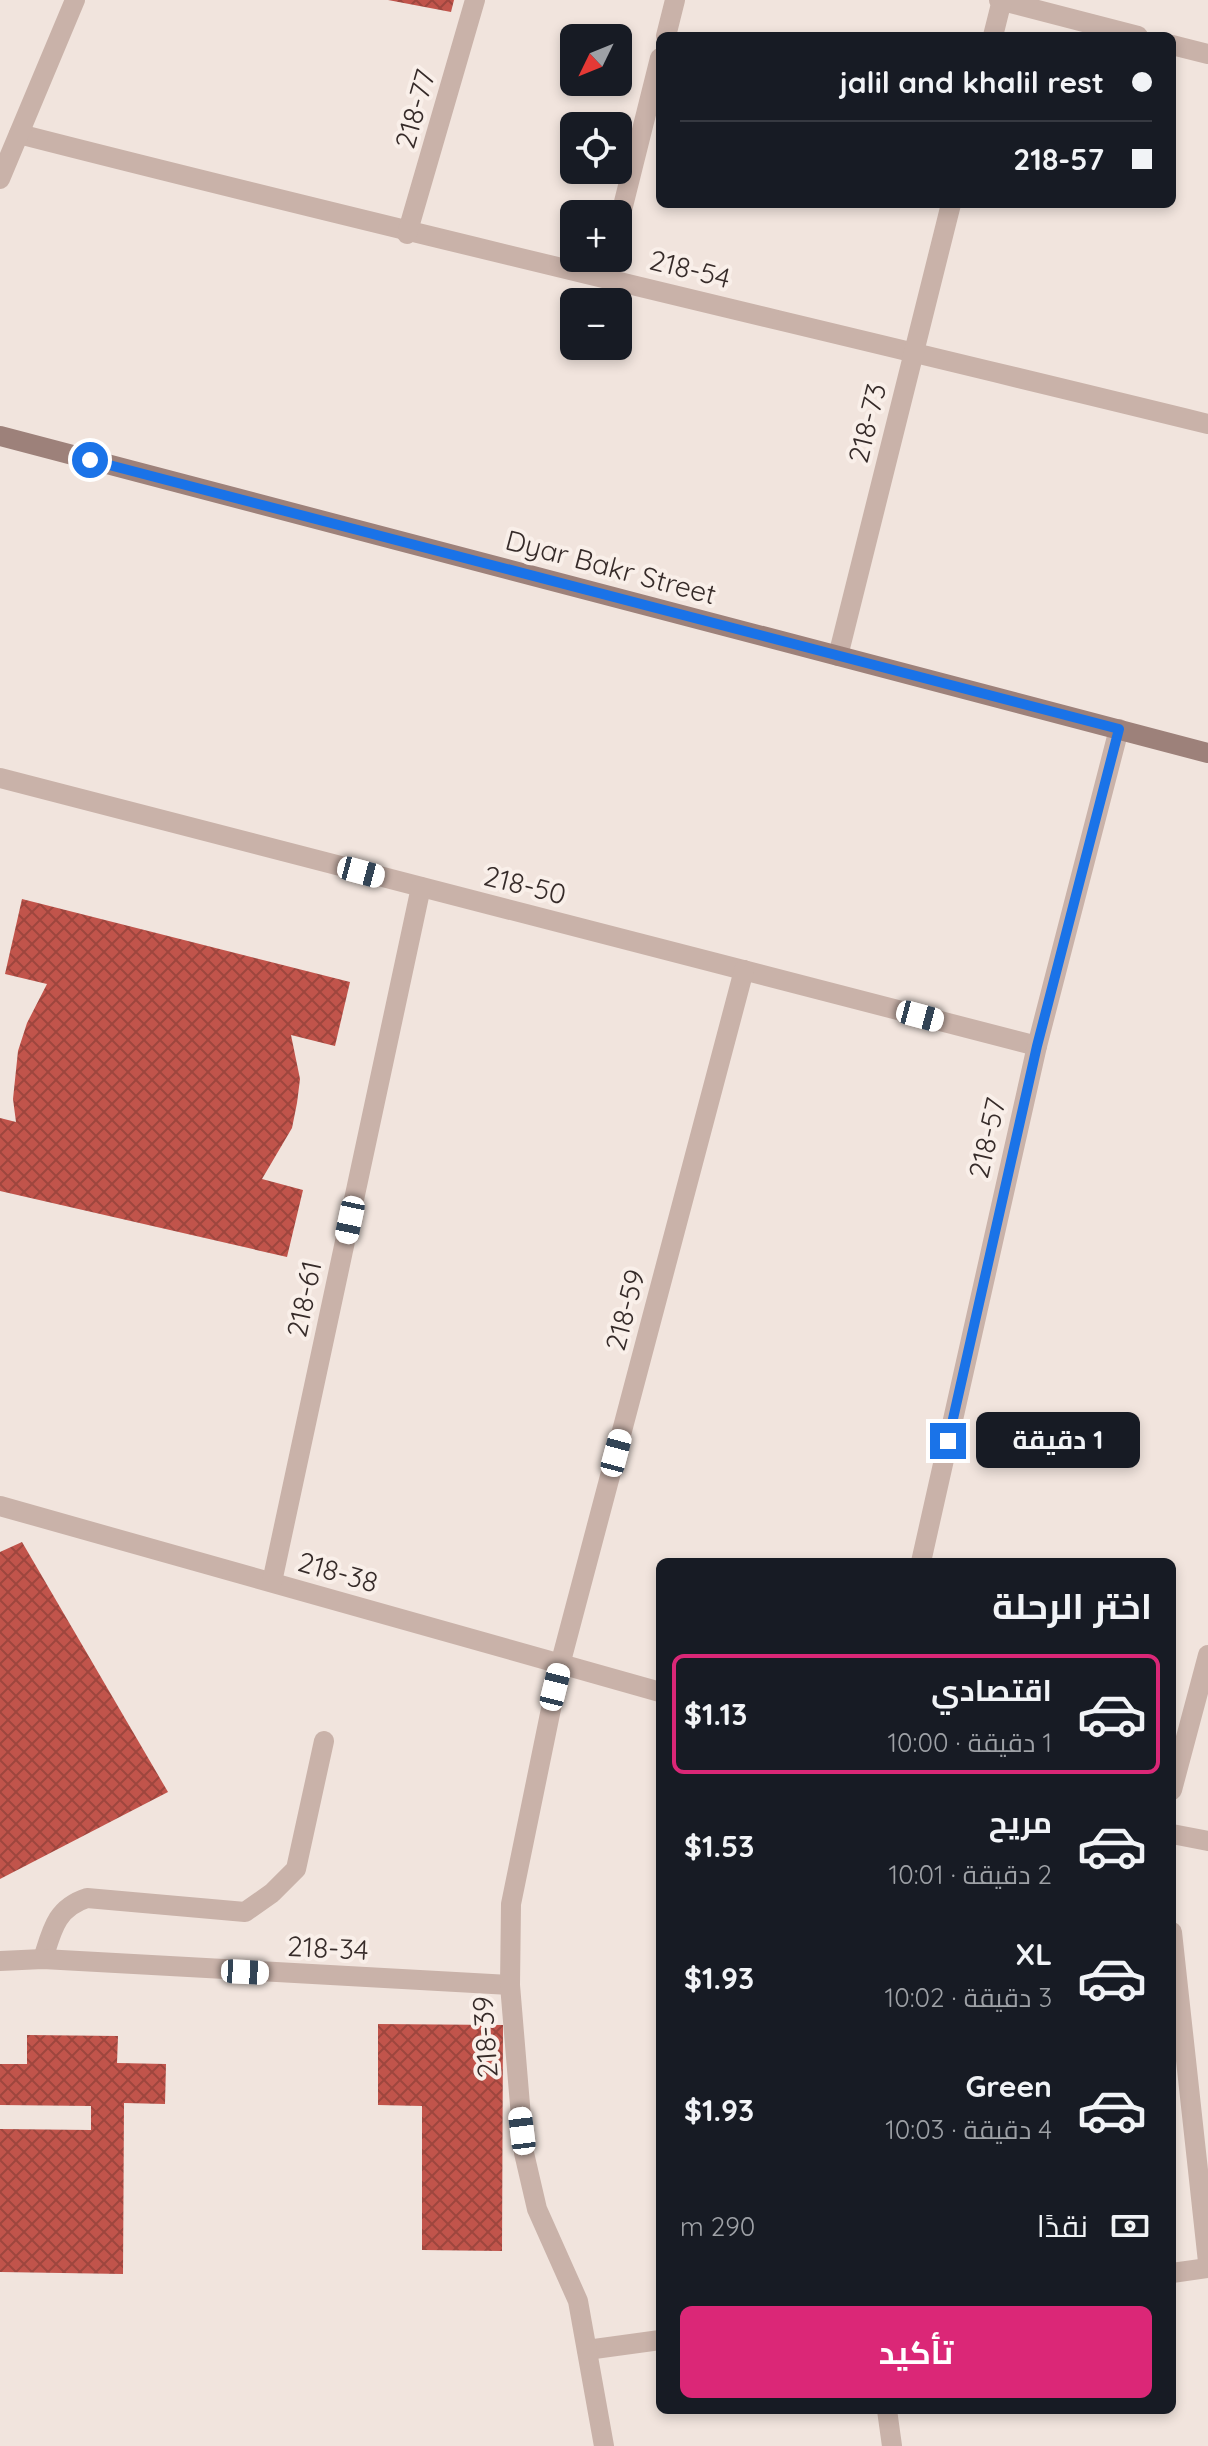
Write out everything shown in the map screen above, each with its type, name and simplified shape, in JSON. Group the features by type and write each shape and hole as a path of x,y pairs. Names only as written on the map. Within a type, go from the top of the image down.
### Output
{"street":[{"path":"0,179 75,0"},
{"name":"218-77","path":"407,234 475,0"},
{"path":"667,32 675,0"},
{"path":"994,32 1001,0 1123,32"},
{"path":"1176,46 1208,54"},
{"path":"624,200 656,74"},
{"name":"218-54","path":"19,134 407,234 560,259"},
{"name":"218-73","path":"838,656 950,208"},
{"name":"218-54","path":"626,272 914,352 1208,424"},
{"name":"Dyar Bakr Street","path":"0,436 1208,753"},
{"name":"218-57","path":"922,1558 1037,1046 1119,729"},
{"name":"218-50","path":"0,778 1037,1046"},
{"name":"218-61","path":"272,1582 421,887"},
{"name":"218-59","path":"560,1665 744,970"},
{"name":"218-38","path":"0,1506 656,1691"},
{"path":"1176,1775 1208,1655"},
{"name":"218-39","path":"560,1665 511,1904 510,1985 524,2153 537,2209 578,2301 604,2446"},
{"path":"43,1959 55,1919 70,1903 87,1898 245,1912 272,1893 296,1869 324,1741"},
{"path":"1176,1835 1208,1841"},
{"name":"218-34","path":"0,1961 43,1959 510,1985"},
{"path":"1176,1969 1208,2265 1176,2272"},
{"path":"587,2350 656,2341"},
{"path":"888,2414 892,2446"}],"building":[{"path":"388,0 454,0 451,12"},
{"path":"22,899 350,982 335,1046 291,1035 300,1079 292,1128 262,1179 303,1190 287,1257 0,1191 0,1118 16,1122 13,1099 18,1051 27,1023 47,984 5,974"},
{"path":"22,1542 168,1792 0,1879 0,1552"},
{"path":"378,2024 503,2025 502,2251 422,2250 422,2106 378,2105"},
{"path":"27,2035 118,2036 117,2063 166,2064 165,2104 124,2103 123,2274 0,2272 0,2129 91,2130 91,2106 0,2105 0,2064 27,2064"}],"route":[{"path":"90,460 1119,729 1037,1046 948,1441"}]}
